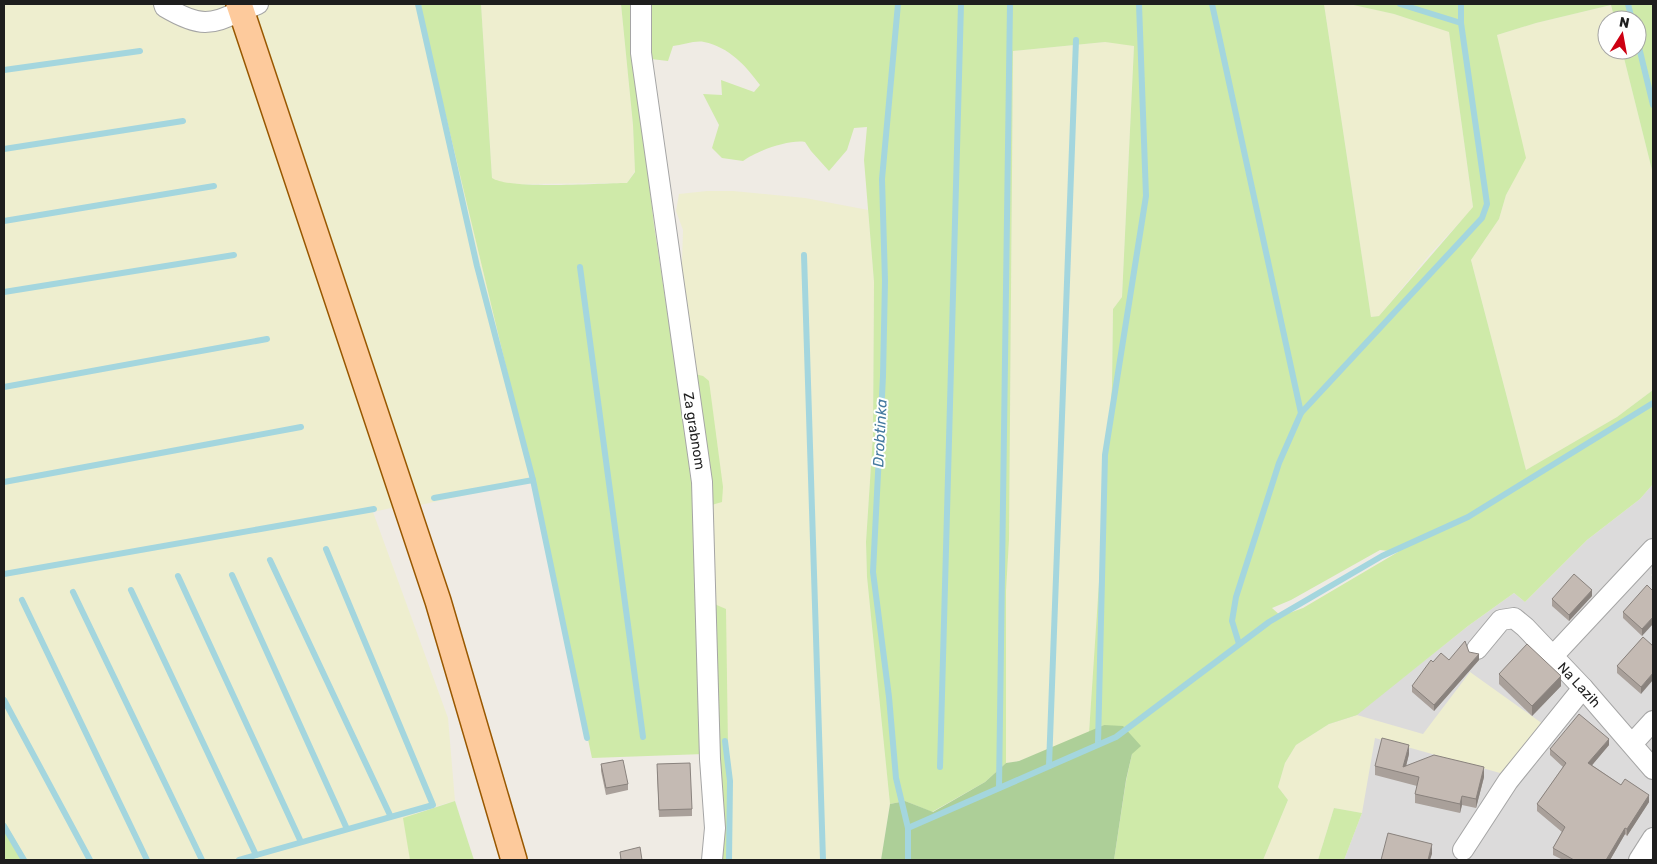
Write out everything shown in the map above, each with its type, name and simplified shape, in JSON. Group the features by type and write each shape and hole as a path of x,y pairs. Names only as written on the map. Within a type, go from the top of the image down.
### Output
{"main road":[{"path":"246,6 438,601 514,860"}],"street":[{"path":"164,4 165,7 188,20 212,23 246,6"},
{"name":"Za grabnom","path":"641,4 641,53 702,482 710,759 715,828 712,860"},
{"path":"1553,656 1653,549"},
{"name":"Na Lazih","path":"1477,649 1501,620 1514,618 1525,627 1583,688 1653,769"},
{"path":"1463,850 1508,781 1583,688"},
{"path":"1632,744 1653,721"},
{"path":"1639,860 1653,838"}],"shaded area":[{"path":"1653,484 1653,573 1651,575 1653,577 1653,860 1344,860 1362,813 1329,724 1357,714 1468,626 1514,593 1525,602 1587,540 1640,499"}],"green space":[{"path":"4,4 419,4 526,450 529,481 420,505 409,504 373,512 448,718 455,801 416,812 407,830 410,860 27,860 4,821"},
{"path":"419,4 481,4 492,178 502,182 517,184 556,185 627,183 635,172 633,125 621,4 635,4 643,128 654,225 693,482 704,754 592,758 526,450"},
{"path":"481,4 621,4 633,125 635,171 627,183 521,184 499,183 492,178"},
{"path":"649,4 1324,4 1371,317 1379,316 1473,207 1449,32 1394,14 1349,4 1653,4 1653,174 1624,60 1647,60 1647,10 1612,10 1611,5 1536,23 1497,35 1526,158 1506,195 1499,219 1471,260 1526,470 1617,417 1653,390 1653,484 1640,499 1587,540 1525,602 1514,593 1468,626 1357,715 1329,724 1296,745 1285,763 1278,787 1288,800 1263,860 1114,860 1132,754 1104,725 1089,733 1112,386 1113,309 1122,297 1134,46 1105,42 1013,51 1009,540 1006,591 1006,763 985,782 932,812 905,801 890,804 867,577 866,542 873,435 874,282 864,160 867,127 854,128 847,150 829,171 805,142 791,142 773,147 756,153 743,161 722,158 712,148 719,125 703,94 722,95 721,80 754,92 760,85 736,58 721,48 704,42 673,46 668,61 651,59","holes":["1380,550 1398,552 1303,608 1281,616 1272,608 1291,600"]},
{"path":"1324,4 1351,4 1394,14 1449,32 1473,208 1430,254 1379,316 1371,317"},
{"path":"1611,5 1612,10 1597,10 1597,60 1624,60 1653,174 1653,390 1617,417 1526,470 1471,260 1499,219 1506,195 1525,158 1497,35 1536,23"},
{"path":"1105,42 1134,45 1122,297 1113,309 1112,386 1089,733 1019,761 1006,763 1006,591 1009,540 1013,51"},
{"path":"733,191 805,198 868,210 874,282 873,435 866,542 867,577 890,804 881,860 726,860 729,817 695,374 676,275 682,263 683,230 676,211 679,194"},
{"path":"695,374 703,376 709,381 723,487 722,502 708,506"},
{"path":"712,603 726,609 729,817 726,860 717,860"},
{"path":"1470,672 1543,724 1513,768 1500,773 1375,738 1362,813 1334,808 1318,860 1263,860 1288,800 1278,787 1285,763 1296,745 1329,724 1357,715 1423,734"},
{"path":"1104,725 1123,726 1141,746 1132,754 1126,780 1114,860 881,860 890,804 905,801 933,812 985,782 1006,763 1019,761"},
{"path":"455,801 474,860 410,860 403,818"},
{"path":"1334,808 1362,813 1344,860 1318,860"},
{"path":"4,821 27,860 4,860"}],"building":[{"path":"1574,574 1592,590 1569,615 1552,599"},
{"path":"1647,585 1653,591 1653,617 1642,629 1623,612"},
{"path":"1643,637 1653,646 1653,673 1641,687 1617,666"},
{"path":"1465,641 1469,652 1479,654 1434,705 1412,686 1431,660 1433,662 1441,653 1449,660"},
{"path":"1527,644 1561,676 1532,706 1499,674"},
{"path":"1579,714 1609,739 1588,763 1621,785 1625,779 1649,795 1627,829 1625,828 1606,860 1574,860 1553,848 1565,827 1537,804 1566,763 1550,749"},
{"path":"1382,738 1409,745 1403,767 1434,755 1484,767 1476,799 1462,796 1460,804 1415,794 1419,777 1375,766"},
{"path":"623,760 628,784 606,788 601,764"},
{"path":"690,763 692,809 659,810 657,764"},
{"path":"1388,833 1432,844 1428,860 1381,860"},
{"path":"640,847 642,860 621,860 620,852"}],"waterway":[{"path":"418,4 477,266 533,480 587,738"},
{"name":"Drobtinka","path":"898,4 882,179 885,281 883,376 873,572 889,697 896,778 908,828 908,860"},
{"path":"940,767 961,4"},
{"path":"999,788 1010,4"},
{"path":"1098,744 1105,455 1146,196 1139,4"},
{"path":"1212,4 1301,413"},
{"path":"1400,4 1461,23"},
{"path":"1239,644 1232,621 1236,597 1279,463 1301,413 1482,218 1487,204 1461,23 1461,4"},
{"path":"1628,4 1630,10"},
{"path":"1049,766 1076,40"},
{"path":"4,70 140,51"},
{"path":"1642,60 1653,105"},
{"path":"4,149 183,121"},
{"path":"4,221 214,186"},
{"path":"4,292 234,255"},
{"path":"804,255 823,860"},
{"path":"580,267 643,737"},
{"path":"4,387 267,339"},
{"path":"908,828 1116,737 1269,622 1382,556 1468,517 1653,403"},
{"path":"4,482 301,427"},
{"path":"434,498 533,480"},
{"path":"4,574 374,509"},
{"path":"239,860 433,805 326,549"},
{"path":"270,560 390,815"},
{"path":"232,575 347,829"},
{"path":"178,576 301,842"},
{"path":"131,590 256,855"},
{"path":"73,592 202,860"},
{"path":"22,600 147,860"},
{"path":"4,700 90,860"},
{"path":"725,741 730,781 729,860"},
{"path":"4,826 24,860"}]}
